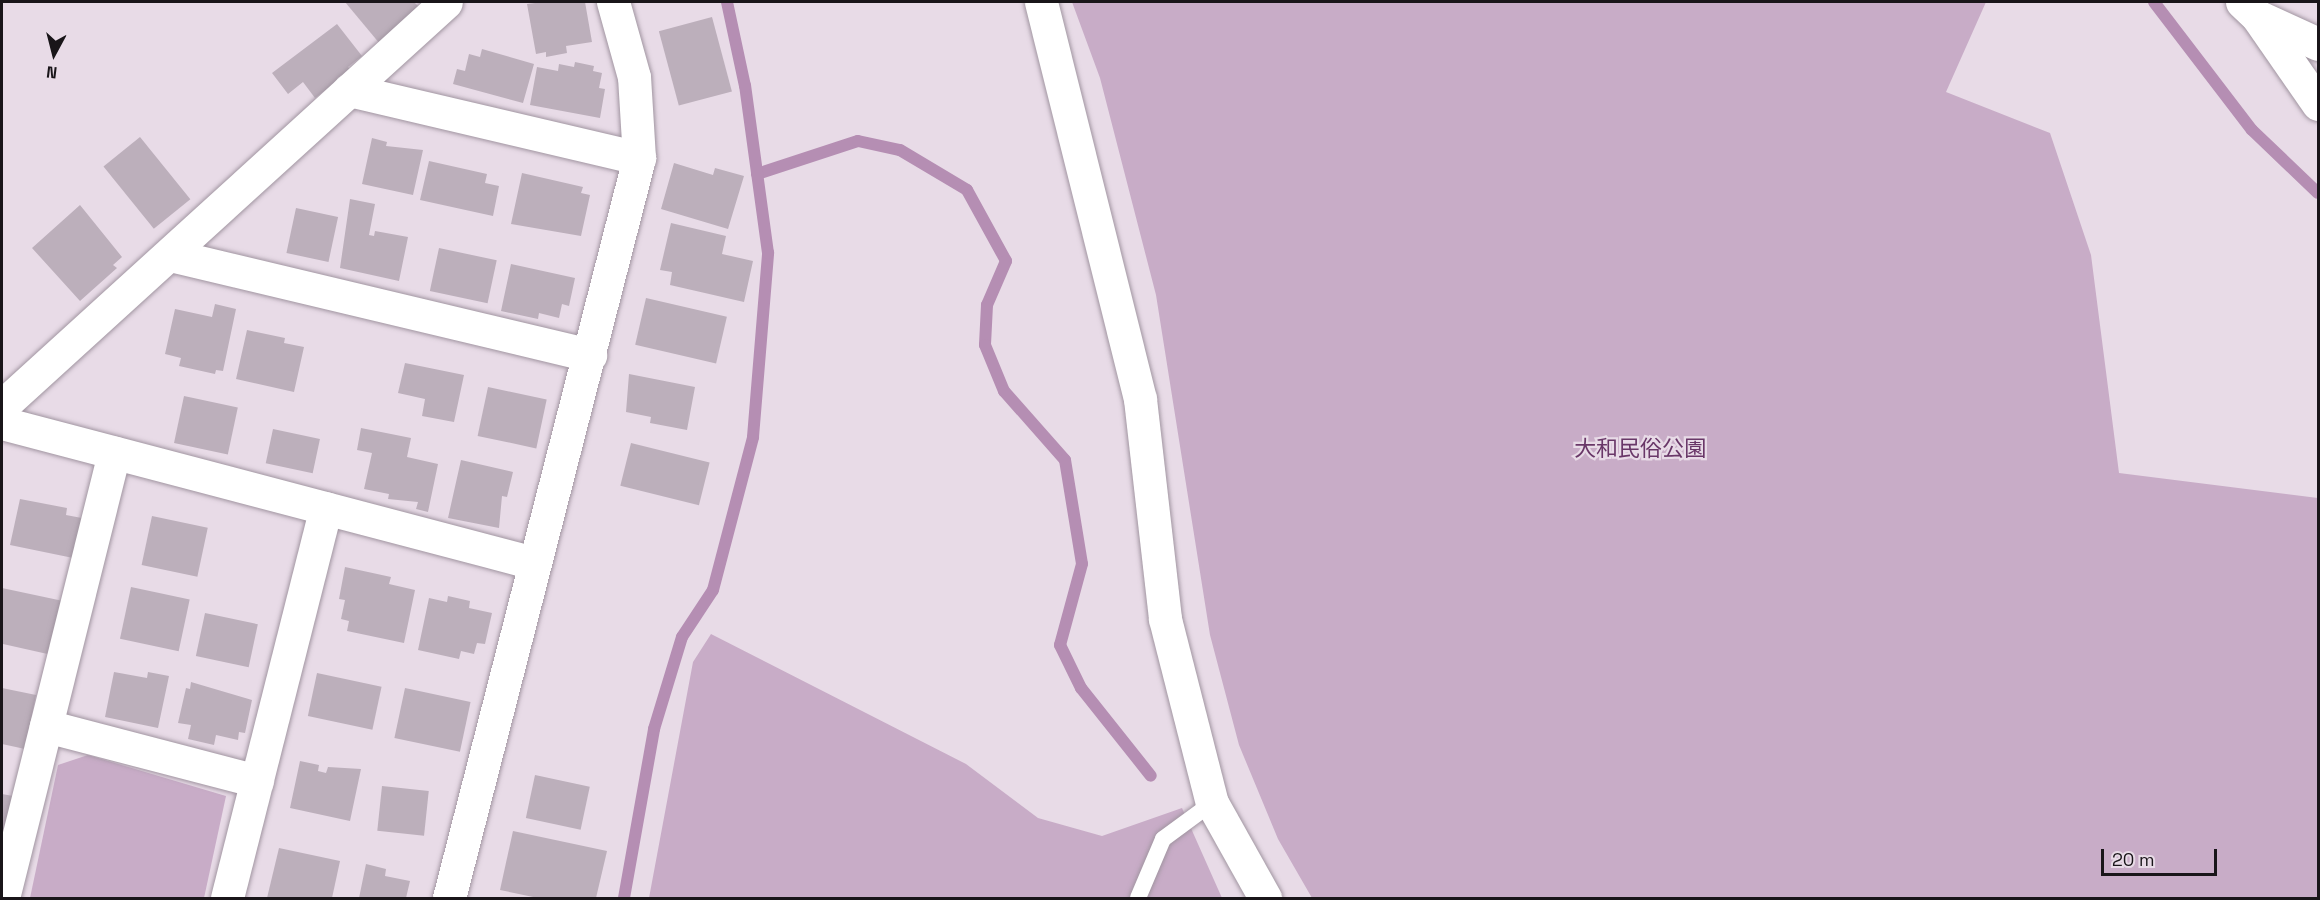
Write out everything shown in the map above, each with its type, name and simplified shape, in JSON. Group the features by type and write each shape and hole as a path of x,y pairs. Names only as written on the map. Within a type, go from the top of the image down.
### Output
{"street":[{"path":"2,406 446,2"},
{"path":"449,898 639,158 634,77 613,2"},
{"path":"1041,2 1140,399 1165,619 1212,803 1265,898"},
{"path":"2250,9 2319,44"},
{"path":"2250,9 2319,104"},
{"path":"349,90 639,158"},
{"path":"170,255 590,355"},
{"path":"2,423 534,562"},
{"path":"3,898 114,453"},
{"path":"227,898 326,508"},
{"path":"46,726 257,781"}],"lane":[{"path":"1138,898 1163,839 1212,803"}],"green space":[{"name":"大和民俗公園","path":"1072,2 1986,2 1946,92 2050,133 2091,255 2119,473 2318,498 2318,898 1312,898 1278,839 1239,745 1210,635 1156,295 1100,78"},
{"path":"711,634 966,764 1038,818 1102,836 1182,808 1222,898 649,898 693,662"},
{"path":"88,755 226,796 204,898 30,898 58,765"}],"building":[{"path":"345,2 414,2 422,10 380,44"},
{"path":"585,2 592,42 566,46 567,53 546,57 546,52 536,54 527,4"},
{"path":"712,17 732,91 679,106 659,31"},
{"path":"337,24 362,56 348,67 351,71 315,98 303,82 288,94 272,73"},
{"path":"482,49 534,64 523,103 453,84 457,69 465,71 469,54 480,57"},
{"path":"575,62 594,66 593,71 602,73 599,88 605,89 600,118 530,105 537,67 558,71 559,64 574,67"},
{"path":"140,137 190,199 154,229 103,167"},
{"path":"372,138 387,142 386,146 423,150 413,195 362,184"},
{"path":"429,161 487,174 485,183 499,186 493,216 420,200"},
{"path":"674,163 713,175 715,168 744,176 728,229 661,209"},
{"path":"522,173 583,187 581,193 590,195 581,236 511,224"},
{"path":"350,199 375,204 369,235 374,236 375,231 408,237 399,281 340,268"},
{"path":"80,205 122,257 113,265 117,268 80,301 32,248"},
{"path":"296,208 338,217 328,262 286,253"},
{"path":"671,223 726,236 722,254 753,261 744,302 670,285 672,272 660,270"},
{"path":"439,248 497,260 488,303 430,291"},
{"path":"511,264 575,278 569,306 562,304 559,318 539,313 538,319 501,311"},
{"path":"646,298 727,317 716,363 635,345"},
{"path":"215,304 236,309 223,371 216,370 215,374 179,366 181,358 165,354 175,309 212,317"},
{"path":"247,330 285,338 284,343 304,347 294,392 236,379"},
{"path":"405,363 464,375 454,422 422,416 425,399 398,393"},
{"path":"629,374 695,387 687,430 650,423 651,417 626,412"},
{"path":"488,387 547,399 536,448 478,436"},
{"path":"184,396 238,407 228,454 174,443"},
{"path":"361,428 411,438 407,457 438,464 428,512 416,509 418,502 388,499 389,494 364,489 372,453 357,450"},
{"path":"273,429 320,439 313,473 266,463"},
{"path":"631,443 710,463 699,505 620,486"},
{"path":"461,460 513,472 507,497 502,496 499,528 448,518"},
{"path":"20,499 67,508 66,515 87,519 78,559 10,545"},
{"path":"152,516 208,528 197,577 142,565"},
{"path":"345,567 391,577 389,584 415,590 404,643 347,631 349,621 341,619 345,600 339,599"},
{"path":"131,587 190,599 179,651 120,639"},
{"path":"2,588 63,601 52,655 3,644"},
{"path":"448,596 470,601 469,608 492,613 485,644 477,643 474,654 461,651 459,659 418,650 429,598 447,602"},
{"path":"205,613 258,624 249,667 196,656"},
{"path":"114,672 147,678 148,672 169,676 158,728 105,717"},
{"path":"317,673 382,687 372,730 308,716"},
{"path":"191,682 252,700 245,733 239,732 238,740 216,735 214,745 188,739 191,725 178,723 186,688 190,689"},
{"path":"2,688 36,695 25,749 2,744"},
{"path":"405,688 471,702 460,752 394,738"},
{"path":"300,761 319,765 318,771 326,773 328,767 361,769 350,821 290,808"},
{"path":"535,775 590,787 581,830 526,818"},
{"path":"382,786 429,791 424,836 377,831"},
{"path":"2,794 13,796 2,842"},
{"path":"513,831 607,851 596,898 538,898 500,890"},
{"path":"279,848 340,861 332,898 267,898"},
{"path":"366,864 386,869 385,876 410,881 406,898 359,898"}],"waterway":[{"path":"624,898 654,729 682,637 713,590 753,437 768,253 745,86 727,2"},
{"path":"2154,2 2252,130 2318,193"},
{"path":"757,174 858,141 900,150 967,190 1006,261 987,305 985,345 1004,391 1065,460 1082,564 1060,645 1081,688 1151,776"}]}
